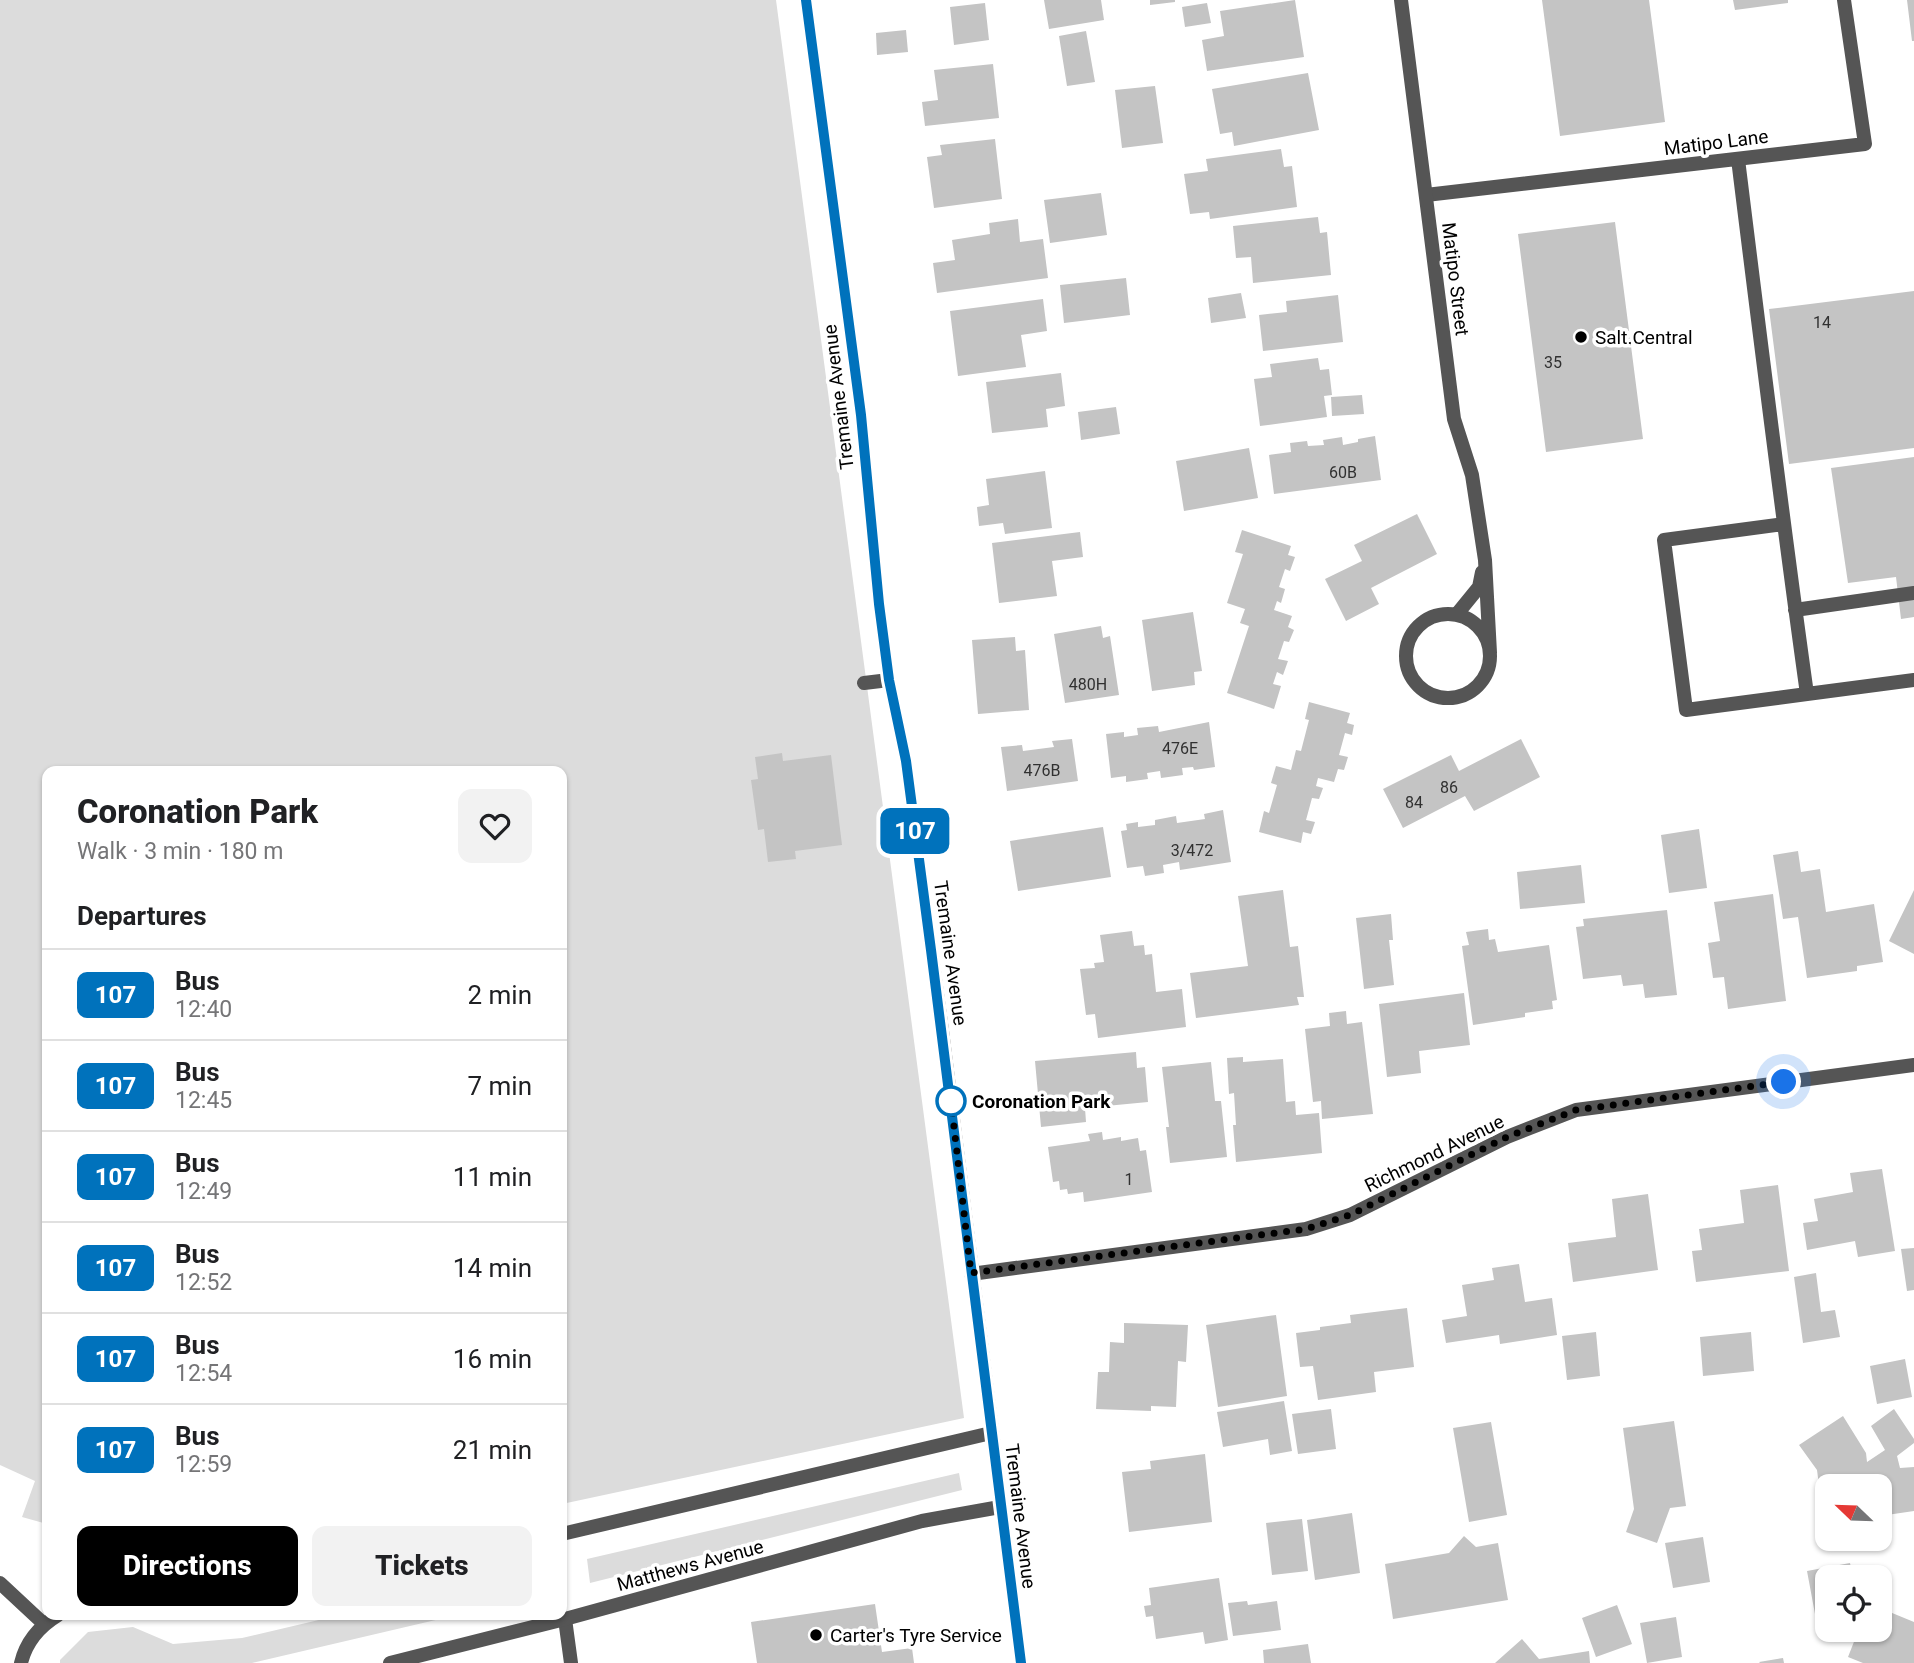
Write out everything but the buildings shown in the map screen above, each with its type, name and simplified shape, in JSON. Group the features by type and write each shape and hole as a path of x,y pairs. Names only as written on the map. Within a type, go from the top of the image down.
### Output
{"main road":[{"name":"Tremaine Avenue","path":"806,0 861,415 879,604 889,680 908,774 1021,1663"}],"street":[{"name":"Matipo Street","path":"1401,0 1454,419 1472,475 1485,560 1490,653 1489,667 1483,679 1467,693 1448,698 1434,695 1422,688 1407,665 1410,638 1419,626 1430,618 1457,614 1479,586 1485,560"},
{"name":"Matipo Lane","path":"1426,195 1865,144 1844,0"},
{"path":"1738,159 1807,694"},
{"path":"1784,524 1664,540 1686,710 1914,680"},
{"path":"1795,610 1914,593"},
{"path":"1457,614 1480,628 1487,639 1490,653"},
{"path":"864,682 889,680"},
{"name":"Richmond Avenue","path":"971,1273 1306,1229 1350,1215 1507,1137 1576,1110 1914,1065"},
{"path":"567,1533 991,1433"},
{"name":"Matthews Avenue","path":"567,1618 922,1521 1000,1507"},
{"path":"0,1583 44,1624"},
{"path":"21,1663 24,1649 50,1620"},
{"name":"Matthews Avenue","path":"390,1663 561,1620"},
{"path":"565,1620 571,1663"}],"shaded area":[{"name":"Coronation Park","path":"0,0 776,0 964,1418 567,1503 567,766 42,766 42,1523 22,1517 35,1481 0,1465"},
{"path":"959,1473 962,1490 590,1583 587,1559"},
{"path":"319,1620 436,1620 252,1663 60,1663 88,1632 133,1627 173,1644 242,1638"}],"bus line":[{"name":"107","path":"806,0 861,415 879,604 889,680 906,761 1021,1663"}],"place":[{"name":"Salt.Central","path":"1581,337"},
{"name":"Coronation Park","path":"951,1101"},
{"name":"Carter's Tyre Service","path":"816,1635"}],"route":[{"path":"951,1101 971,1273 1306,1229 1350,1215 1507,1137 1576,1110 1784,1082"}]}
